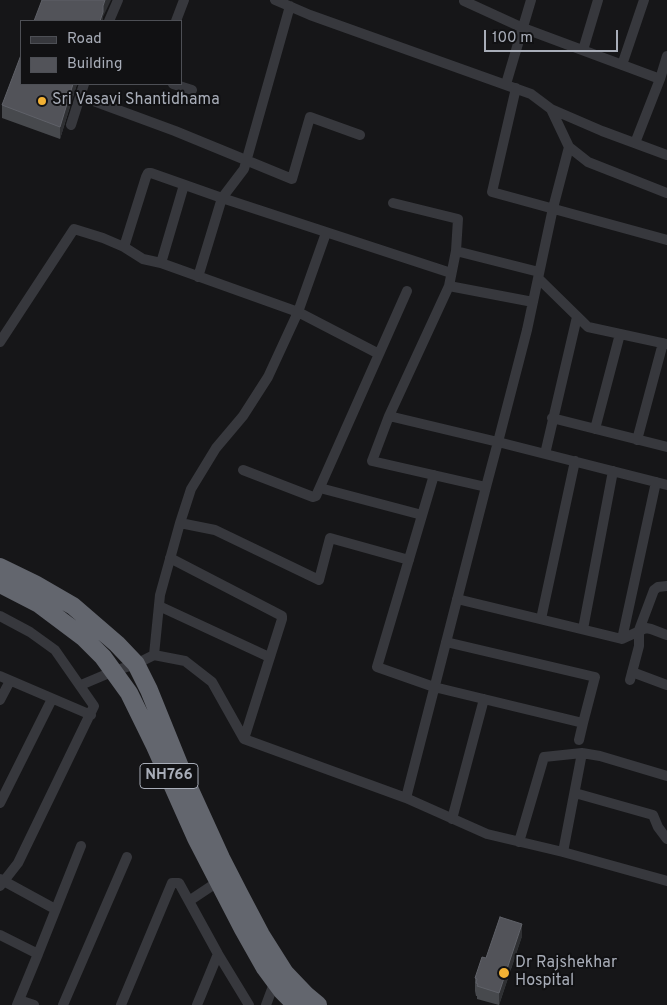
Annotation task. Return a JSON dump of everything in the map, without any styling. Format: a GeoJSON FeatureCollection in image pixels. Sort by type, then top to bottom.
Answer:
{"type":"FeatureCollection","features":[{"type":"Feature","properties":{"kind":"highway"},"geometry":{"type":"LineString","coordinates":[[0,567],[73,606],[117,644],[136,664],[149,690],[209,832],[240,896],[261,935],[285,973],[318,1005]]}},
{"type":"Feature","properties":{"kind":"highway","name":"NH766"},"geometry":{"type":"LineString","coordinates":[[0,584],[39,604],[64,622],[83,637],[114,671],[129,693],[156,746],[196,838],[265,968],[296,1005]]}},
{"type":"Feature","properties":{"kind":"street"},"geometry":{"type":"LineString","coordinates":[[109,20],[118,0]]}},
{"type":"Feature","properties":{"kind":"street"},"geometry":{"type":"LineString","coordinates":[[176,20],[184,0]]}},
{"type":"Feature","properties":{"kind":"street"},"geometry":{"type":"LineString","coordinates":[[275,0],[511,86],[531,94],[551,110],[667,155]]}},
{"type":"Feature","properties":{"kind":"street"},"geometry":{"type":"LineString","coordinates":[[532,0],[523,28],[492,192],[667,240]]}},
{"type":"Feature","properties":{"kind":"street"},"geometry":{"type":"LineString","coordinates":[[583,50],[598,0]]}},
{"type":"Feature","properties":{"kind":"street"},"geometry":{"type":"LineString","coordinates":[[622,65],[644,0]]}},
{"type":"Feature","properties":{"kind":"street"},"geometry":{"type":"LineString","coordinates":[[464,1],[523,28],[660,79]]}},
{"type":"Feature","properties":{"kind":"street"},"geometry":{"type":"LineString","coordinates":[[198,277],[222,198],[244,169],[290,6]]}},
{"type":"Feature","properties":{"kind":"street"},"geometry":{"type":"LineString","coordinates":[[635,144],[667,56]]}},
{"type":"Feature","properties":{"kind":"street"},"geometry":{"type":"LineString","coordinates":[[71,125],[84,85]]}},
{"type":"Feature","properties":{"kind":"street"},"geometry":{"type":"LineString","coordinates":[[176,85],[192,90]]}},
{"type":"Feature","properties":{"kind":"street"},"geometry":{"type":"LineString","coordinates":[[80,96],[174,131],[292,180],[310,118],[360,135]]}},
{"type":"Feature","properties":{"kind":"street"},"geometry":{"type":"LineString","coordinates":[[551,110],[569,147],[588,162],[667,193]]}},
{"type":"Feature","properties":{"kind":"street"},"geometry":{"type":"LineString","coordinates":[[406,798],[498,442],[569,147]]}},
{"type":"Feature","properties":{"kind":"street"},"geometry":{"type":"LineString","coordinates":[[124,247],[148,173],[151,173],[451,273]]}},
{"type":"Feature","properties":{"kind":"street"},"geometry":{"type":"LineString","coordinates":[[161,264],[184,185]]}},
{"type":"Feature","properties":{"kind":"street"},"geometry":{"type":"LineString","coordinates":[[394,203],[458,219],[456,251],[449,286],[389,416],[372,461],[486,487]]}},
{"type":"Feature","properties":{"kind":"street"},"geometry":{"type":"LineString","coordinates":[[0,342],[74,229],[124,247],[143,259],[298,312],[378,354]]}},
{"type":"Feature","properties":{"kind":"street"},"geometry":{"type":"LineString","coordinates":[[154,655],[160,595],[191,490],[216,448],[244,416],[268,377],[298,312],[326,232]]}},
{"type":"Feature","properties":{"kind":"street"},"geometry":{"type":"LineString","coordinates":[[456,251],[539,275],[577,317],[588,326],[665,344],[637,440]]}},
{"type":"Feature","properties":{"kind":"street"},"geometry":{"type":"LineString","coordinates":[[449,286],[533,302]]}},
{"type":"Feature","properties":{"kind":"street"},"geometry":{"type":"LineString","coordinates":[[243,470],[313,497],[316,496],[407,291]]}},
{"type":"Feature","properties":{"kind":"street"},"geometry":{"type":"LineString","coordinates":[[545,454],[577,317]]}},
{"type":"Feature","properties":{"kind":"street"},"geometry":{"type":"LineString","coordinates":[[595,429],[620,334]]}},
{"type":"Feature","properties":{"kind":"street"},"geometry":{"type":"LineString","coordinates":[[389,416],[667,485]]}},
{"type":"Feature","properties":{"kind":"street"},"geometry":{"type":"LineString","coordinates":[[552,418],[667,447]]}},
{"type":"Feature","properties":{"kind":"street"},"geometry":{"type":"LineString","coordinates":[[541,619],[575,462]]}},
{"type":"Feature","properties":{"kind":"street"},"geometry":{"type":"LineString","coordinates":[[583,629],[614,471]]}},
{"type":"Feature","properties":{"kind":"street"},"geometry":{"type":"LineString","coordinates":[[434,475],[377,667],[434,687],[583,723]]}},
{"type":"Feature","properties":{"kind":"street"},"geometry":{"type":"LineString","coordinates":[[622,639],[656,482]]}},
{"type":"Feature","properties":{"kind":"street"},"geometry":{"type":"LineString","coordinates":[[320,488],[422,515]]}},
{"type":"Feature","properties":{"kind":"street"},"geometry":{"type":"LineString","coordinates":[[180,523],[215,530],[319,580],[330,538],[409,560]]}},
{"type":"Feature","properties":{"kind":"street"},"geometry":{"type":"LineString","coordinates":[[170,558],[280,614],[282,619],[244,739]]}},
{"type":"Feature","properties":{"kind":"street"},"geometry":{"type":"LineString","coordinates":[[667,586],[658,587],[654,590],[639,630],[639,646],[631,676],[667,685]]}},
{"type":"Feature","properties":{"kind":"street"},"geometry":{"type":"LineString","coordinates":[[457,598],[622,639],[633,635],[639,630],[651,629],[667,635]]}},
{"type":"Feature","properties":{"kind":"street"},"geometry":{"type":"LineString","coordinates":[[159,606],[270,657]]}},
{"type":"Feature","properties":{"kind":"street"},"geometry":{"type":"LineString","coordinates":[[0,616],[30,632],[55,650],[94,706],[18,863],[1,882],[55,909]]}},
{"type":"Feature","properties":{"kind":"street"},"geometry":{"type":"LineString","coordinates":[[446,642],[595,677],[579,740]]}},
{"type":"Feature","properties":{"kind":"street"},"geometry":{"type":"LineString","coordinates":[[81,685],[154,655],[185,660],[212,682],[244,739],[406,798],[487,834],[563,852],[667,881]]}},
{"type":"Feature","properties":{"kind":"street"},"geometry":{"type":"LineString","coordinates":[[0,676],[91,715]]}},
{"type":"Feature","properties":{"kind":"street"},"geometry":{"type":"LineString","coordinates":[[0,700],[10,681]]}},
{"type":"Feature","properties":{"kind":"street"},"geometry":{"type":"LineString","coordinates":[[0,803],[52,698]]}},
{"type":"Feature","properties":{"kind":"street"},"geometry":{"type":"LineString","coordinates":[[452,818],[484,699]]}},
{"type":"Feature","properties":{"kind":"street"},"geometry":{"type":"LineString","coordinates":[[518,842],[544,757],[582,754],[600,756],[667,776]]}},
{"type":"Feature","properties":{"kind":"street"},"geometry":{"type":"LineString","coordinates":[[563,852],[582,754]]}},
{"type":"Feature","properties":{"kind":"street"},"geometry":{"type":"LineString","coordinates":[[575,793],[653,815],[658,827],[667,839]]}},
{"type":"Feature","properties":{"kind":"street"},"geometry":{"type":"LineString","coordinates":[[34,1005],[18,1002],[81,846]]}},
{"type":"Feature","properties":{"kind":"street"},"geometry":{"type":"LineString","coordinates":[[63,1005],[127,857]]}},
{"type":"Feature","properties":{"kind":"street"},"geometry":{"type":"LineString","coordinates":[[189,901],[218,881]]}},
{"type":"Feature","properties":{"kind":"street"},"geometry":{"type":"LineString","coordinates":[[121,1005],[172,883],[179,883],[248,1005]]}},
{"type":"Feature","properties":{"kind":"street"},"geometry":{"type":"LineString","coordinates":[[0,935],[38,954]]}},
{"type":"Feature","properties":{"kind":"street"},"geometry":{"type":"LineString","coordinates":[[197,1005],[218,954]]}},
{"type":"Feature","properties":{"kind":"street"},"geometry":{"type":"LineString","coordinates":[[266,1005],[275,981]]}},
{"type":"Feature","properties":{"kind":"building"},"geometry":{"type":"Polygon","coordinates":[[[42,0],[105,0],[100,20],[34,20],[42,0]]]}},
{"type":"Feature","properties":{"kind":"building","name":"Sri Vasavi Shantidhama"},"geometry":{"type":"Polygon","coordinates":[[[20,58],[20,85],[73,85],[60,127],[2,105],[20,58]]]}},
{"type":"Feature","properties":{"kind":"building"},"geometry":{"type":"Polygon","coordinates":[[[500,917],[522,924],[499,993],[477,986],[477,979],[475,978],[482,957],[486,958],[500,917]]]}},
{"type":"Feature","properties":{"kind":"place","name":"Sri Vasavi Shantidhama"},"geometry":{"type":"Point","coordinates":[42,101]}},
{"type":"Feature","properties":{"kind":"place","name":"Dr Rajshekhar Hospital"},"geometry":{"type":"Point","coordinates":[504,973]}}]}
